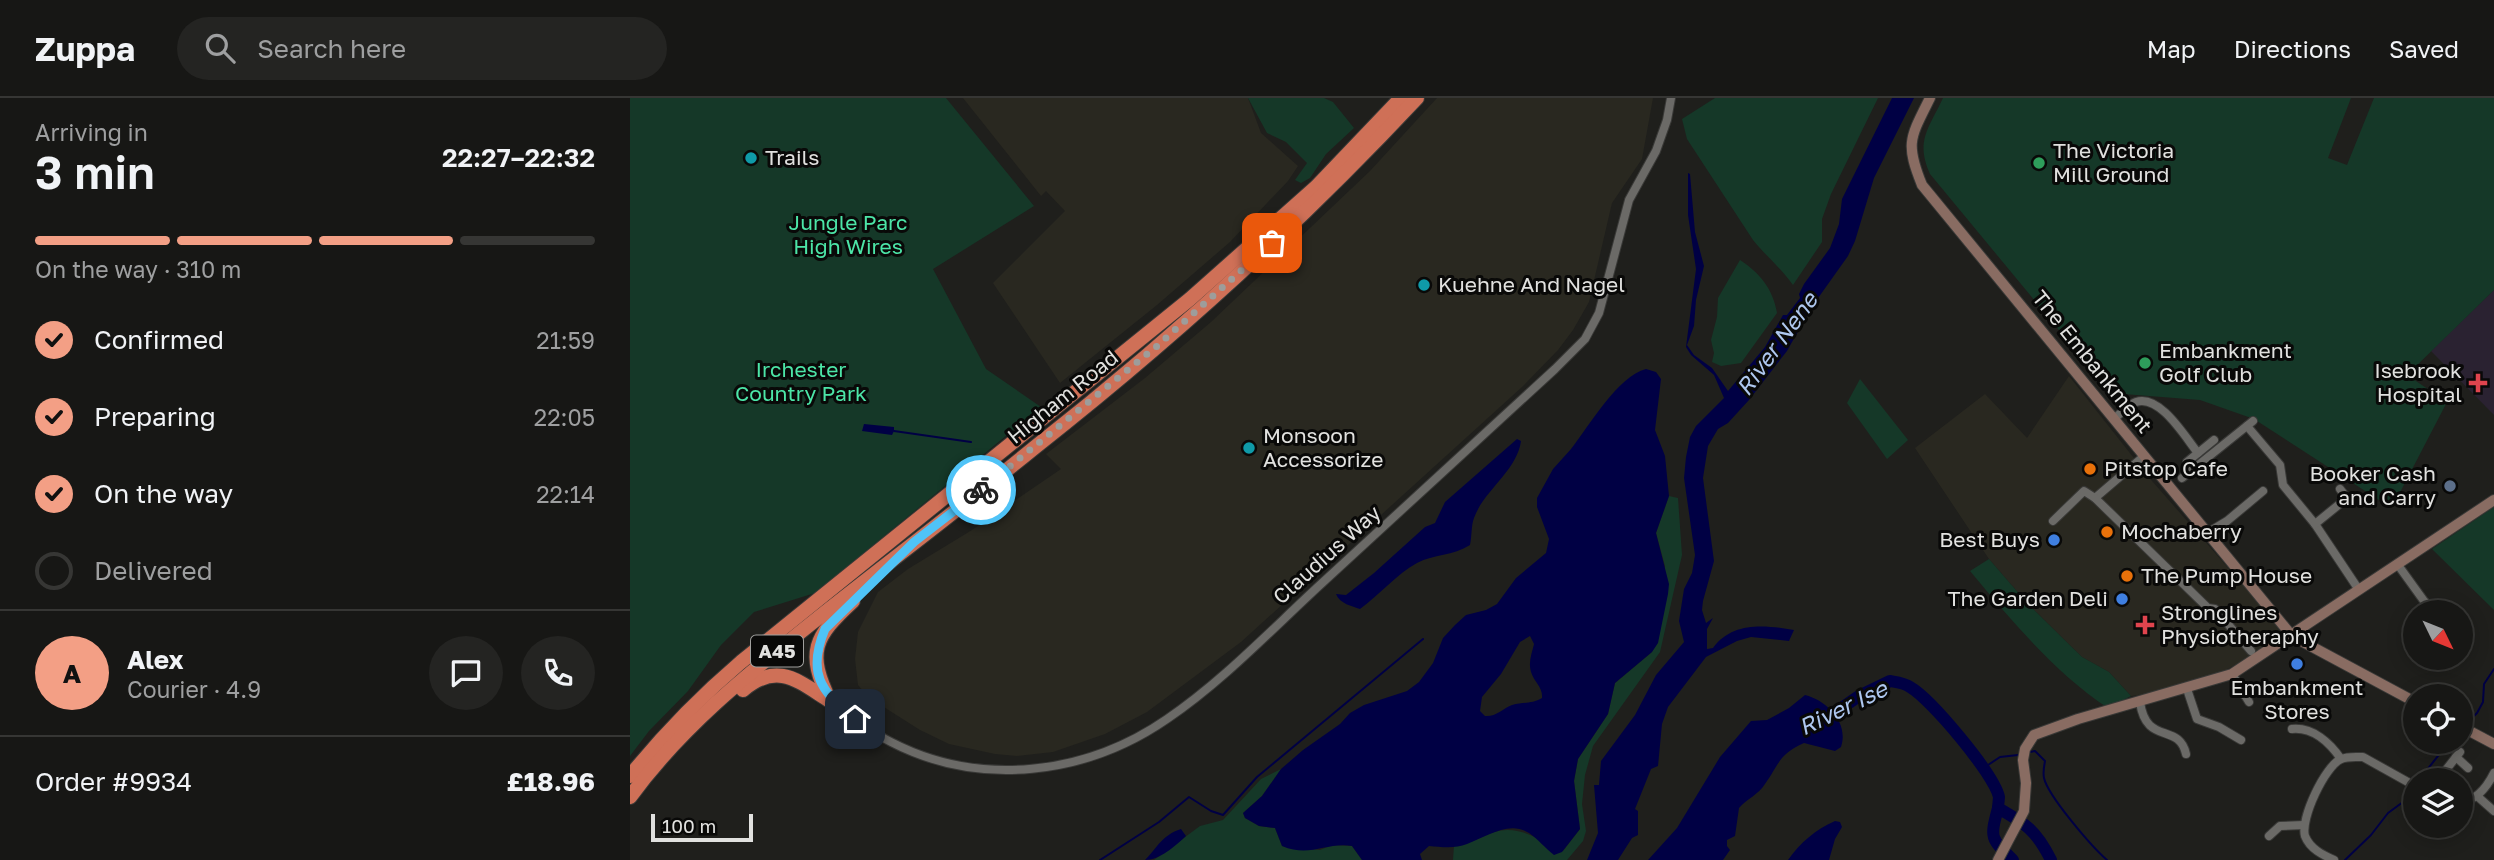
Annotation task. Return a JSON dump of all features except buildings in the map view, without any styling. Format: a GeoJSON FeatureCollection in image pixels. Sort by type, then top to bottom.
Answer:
{"type":"FeatureCollection","features":[{"type":"Feature","properties":{"kind":"highway","name":"Higham Road"},"geometry":{"type":"LineString","coordinates":[[630,776],[656,743],[699,698],[1190,299],[1315,187],[1401,98]]}},
{"type":"Feature","properties":{"kind":"highway","name":"Higham Road"},"geometry":{"type":"LineString","coordinates":[[630,797],[649,771],[699,717],[751,672],[1036,448],[1157,346],[1283,233],[1359,160],[1417,98]]}},
{"type":"Feature","properties":{"kind":"highway"},"geometry":{"type":"LineString","coordinates":[[830,701],[819,678],[816,663],[817,647],[825,629],[914,542]]}},
{"type":"Feature","properties":{"kind":"highway"},"geometry":{"type":"LineString","coordinates":[[649,771],[757,679],[785,675],[830,701]]}},
{"type":"Feature","properties":{"kind":"main road","name":"The Embankment"},"geometry":{"type":"LineString","coordinates":[[1930,98],[1913,130],[1911,152],[1922,185],[2292,635]]}},
{"type":"Feature","properties":{"kind":"main road"},"geometry":{"type":"LineString","coordinates":[[1998,860],[2024,811],[2026,783],[2023,760],[2025,749],[2035,735],[2078,719],[2232,674],[2494,500]]}},
{"type":"Feature","properties":{"kind":"main road"},"geometry":{"type":"LineString","coordinates":[[2314,647],[2311,632],[2317,616]]}},
{"type":"Feature","properties":{"kind":"main road"},"geometry":{"type":"LineString","coordinates":[[2292,635],[2403,695]]}},
{"type":"Feature","properties":{"kind":"main road"},"geometry":{"type":"LineString","coordinates":[[2473,733],[2494,744]]}},
{"type":"Feature","properties":{"kind":"street","name":"Claudius Way"},"geometry":{"type":"LineString","coordinates":[[830,701],[891,743],[934,759],[979,769],[1013,771],[1053,767],[1095,757],[1130,741],[1182,709],[1411,502],[1585,338],[1599,313],[1629,200],[1656,151],[1667,120],[1671,98]]}},
{"type":"Feature","properties":{"kind":"street"},"geometry":{"type":"LineString","coordinates":[[2114,419],[2134,403],[2146,400],[2157,404],[2198,453]]}},
{"type":"Feature","properties":{"kind":"street"},"geometry":{"type":"LineString","coordinates":[[2182,478],[2250,424],[2280,465],[2283,485],[2315,524],[2359,590]]}},
{"type":"Feature","properties":{"kind":"street"},"geometry":{"type":"LineString","coordinates":[[2187,462],[2214,440]]}},
{"type":"Feature","properties":{"kind":"street"},"geometry":{"type":"LineString","coordinates":[[2095,498],[2143,457]]}},
{"type":"Feature","properties":{"kind":"street"},"geometry":{"type":"LineString","coordinates":[[2315,524],[2347,498],[2340,489]]}},
{"type":"Feature","properties":{"kind":"street"},"geometry":{"type":"LineString","coordinates":[[2053,521],[2084,491],[2095,498],[2208,608],[2215,608],[2250,651]]}},
{"type":"Feature","properties":{"kind":"street"},"geometry":{"type":"LineString","coordinates":[[2207,533],[2227,521],[2263,491]]}},
{"type":"Feature","properties":{"kind":"street"},"geometry":{"type":"LineString","coordinates":[[2398,565],[2423,600]]}},
{"type":"Feature","properties":{"kind":"street"},"geometry":{"type":"LineString","coordinates":[[2232,674],[2246,698],[2254,688]]}},
{"type":"Feature","properties":{"kind":"street"},"geometry":{"type":"LineString","coordinates":[[2187,689],[2197,719],[2219,727],[2241,740]]}},
{"type":"Feature","properties":{"kind":"street"},"geometry":{"type":"LineString","coordinates":[[2140,702],[2146,723],[2154,730],[2174,737],[2184,746],[2186,754]]}},
{"type":"Feature","properties":{"kind":"street"},"geometry":{"type":"LineString","coordinates":[[2299,726],[2327,741],[2341,759]]}},
{"type":"Feature","properties":{"kind":"street"},"geometry":{"type":"LineString","coordinates":[[2448,768],[2458,755],[2468,768]]}},
{"type":"Feature","properties":{"kind":"street"},"geometry":{"type":"LineString","coordinates":[[2334,860],[2310,845],[2305,836],[2304,825],[2308,810],[2332,766],[2341,759],[2363,757],[2403,779]]}},
{"type":"Feature","properties":{"kind":"street"},"geometry":{"type":"LineString","coordinates":[[2473,798],[2487,785],[2494,773]]}},
{"type":"Feature","properties":{"kind":"street"},"geometry":{"type":"LineString","coordinates":[[2477,796],[2494,811]]}},
{"type":"Feature","properties":{"kind":"street"},"geometry":{"type":"LineString","coordinates":[[2269,836],[2280,826],[2304,825]]}},
{"type":"Feature","properties":{"kind":"shaded area"},"geometry":{"type":"Polygon","coordinates":[[[963,98],[1248,98],[1261,133],[1298,166],[1288,181],[1230,242],[1060,383],[993,283],[1065,211],[1046,191],[1041,196],[963,98]]]}},
{"type":"Feature","properties":{"kind":"shaded area"},"geometry":{"type":"Polygon","coordinates":[[[1437,98],[1653,98],[1642,159],[1612,203],[1589,302],[1558,350],[1522,387],[1241,642],[1147,712],[1105,734],[1053,752],[1017,756],[995,754],[949,744],[920,730],[868,697],[858,685],[855,659],[858,632],[878,592],[908,569],[972,530],[1061,469],[1046,454],[1145,378],[1211,322],[1370,171],[1437,98]]]}},
{"type":"Feature","properties":{"kind":"shaded area","name":"Isebrook Hospital"},"geometry":{"type":"Polygon","coordinates":[[[2494,290],[2494,415],[2431,351],[2494,290]]]}},
{"type":"Feature","properties":{"kind":"shaded area"},"geometry":{"type":"Polygon","coordinates":[[[2069,376],[2152,481],[2280,627],[2281,634],[2247,659],[2218,674],[2169,691],[2131,696],[2109,672],[2082,657],[2028,604],[1989,559],[1915,448],[1985,394],[2027,438],[2069,376]]]}},
{"type":"Feature","properties":{"kind":"green space","name":"Irchester Country Park"},"geometry":{"type":"Polygon","coordinates":[[[630,98],[946,98],[1034,206],[933,269],[986,369],[1041,407],[815,593],[754,612],[721,645],[688,691],[649,731],[630,756],[630,98]]]}},
{"type":"Feature","properties":{"kind":"green space"},"geometry":{"type":"Polygon","coordinates":[[[1248,98],[1324,98],[1333,102],[1354,128],[1326,154],[1310,178],[1301,183],[1295,180],[1307,163],[1286,142],[1267,133],[1248,98]]]}},
{"type":"Feature","properties":{"kind":"green space"},"geometry":{"type":"Polygon","coordinates":[[[1715,98],[1878,98],[1831,194],[1822,219],[1822,242],[1793,285],[1753,240],[1687,139],[1682,119],[1715,98]]]}},
{"type":"Feature","properties":{"kind":"green space"},"geometry":{"type":"Polygon","coordinates":[[[1943,98],[2351,98],[2328,158],[2347,165],[2374,98],[2494,98],[2494,290],[2407,375],[2447,402],[2394,504],[2379,500],[2254,419],[2200,400],[2111,393],[1930,174],[1924,143],[1943,98]]]}},
{"type":"Feature","properties":{"kind":"green space"},"geometry":{"type":"Polygon","coordinates":[[[1740,260],[1764,282],[1777,313],[1741,363],[1721,366],[1712,362],[1714,353],[1711,340],[1717,317],[1718,298],[1740,260]]]}},
{"type":"Feature","properties":{"kind":"green space"},"geometry":{"type":"Polygon","coordinates":[[[1860,379],[1908,440],[1887,459],[1847,403],[1860,379]]]}},
{"type":"Feature","properties":{"kind":"green space"},"geometry":{"type":"Polygon","coordinates":[[[1669,496],[1678,498],[1682,555],[1660,652],[1593,746],[1585,775],[1582,804],[1586,831],[1583,841],[1567,860],[1453,860],[1454,846],[1501,830],[1528,834],[1563,851],[1580,829],[1574,781],[1578,759],[1608,714],[1615,683],[1652,652],[1665,566],[1656,533],[1669,496]]]}},
{"type":"Feature","properties":{"kind":"green space"},"geometry":{"type":"Polygon","coordinates":[[[2494,507],[2494,610],[2432,549],[2494,507]]]}},
{"type":"Feature","properties":{"kind":"green space"},"geometry":{"type":"Polygon","coordinates":[[[1989,559],[2028,604],[2082,657],[2109,672],[2131,696],[2108,708],[2051,662],[1970,571],[1989,559]]]}},
{"type":"Feature","properties":{"kind":"green space"},"geometry":{"type":"Polygon","coordinates":[[[1281,769],[1262,796],[1243,813],[1245,818],[1259,826],[1275,828],[1282,846],[1320,850],[1332,845],[1352,846],[1362,860],[1154,860],[1200,826],[1223,820],[1261,779],[1281,769]]]}},
{"type":"Feature","properties":{"kind":"water","name":"River Nene"},"geometry":{"type":"Polygon","coordinates":[[[1892,98],[1914,98],[1874,178],[1848,256],[1811,308],[1787,351],[1749,400],[1728,423],[1718,429],[1708,446],[1703,478],[1714,561],[1702,610],[1706,623],[1713,618],[1707,629],[1707,649],[1713,648],[1721,639],[1740,629],[1761,626],[1794,630],[1789,641],[1751,637],[1706,657],[1668,707],[1662,724],[1658,766],[1651,769],[1635,809],[1638,811],[1638,835],[1632,838],[1618,860],[1587,860],[1598,833],[1594,785],[1599,785],[1601,761],[1635,715],[1656,675],[1684,642],[1679,621],[1684,589],[1692,573],[1695,555],[1684,478],[1686,457],[1690,437],[1696,426],[1724,398],[1714,375],[1691,355],[1686,347],[1696,269],[1688,215],[1688,173],[1695,232],[1704,266],[1696,300],[1694,326],[1687,345],[1694,355],[1712,368],[1728,391],[1765,347],[1783,315],[1787,315],[1800,298],[1804,284],[1830,248],[1839,224],[1842,199],[1892,98]]]}},
{"type":"Feature","properties":{"kind":"water"},"geometry":{"type":"Polygon","coordinates":[[[1646,369],[1656,372],[1661,379],[1655,430],[1665,456],[1669,496],[1656,533],[1669,584],[1668,594],[1658,643],[1652,652],[1615,683],[1608,714],[1578,759],[1574,781],[1580,829],[1562,852],[1554,855],[1529,833],[1514,828],[1498,831],[1458,847],[1429,846],[1420,854],[1422,860],[1362,860],[1352,846],[1301,850],[1282,846],[1275,828],[1259,826],[1245,818],[1243,813],[1262,796],[1281,769],[1340,724],[1350,713],[1364,705],[1407,691],[1419,682],[1433,663],[1443,638],[1455,625],[1466,615],[1497,604],[1516,578],[1546,553],[1549,539],[1537,507],[1537,498],[1553,469],[1605,403],[1635,374],[1646,369]],[[1530,636],[1520,642],[1501,674],[1482,697],[1480,711],[1485,716],[1496,714],[1512,705],[1542,698],[1530,668],[1534,644],[1530,636]]]}},
{"type":"Feature","properties":{"kind":"water"},"geometry":{"type":"Polygon","coordinates":[[[864,424],[894,427],[894,431],[892,435],[862,431],[864,424]]]}},
{"type":"Feature","properties":{"kind":"water"},"geometry":{"type":"Polygon","coordinates":[[[1517,439],[1521,441],[1513,462],[1485,498],[1474,518],[1470,545],[1417,563],[1360,609],[1340,600],[1336,594],[1346,595],[1425,527],[1435,523],[1445,502],[1517,439]]]}},
{"type":"Feature","properties":{"kind":"water"},"geometry":{"type":"Polygon","coordinates":[[[1805,695],[1821,702],[1835,714],[1842,730],[1841,747],[1835,751],[1804,743],[1784,756],[1762,788],[1739,808],[1735,836],[1727,840],[1730,850],[1723,860],[1648,860],[1677,828],[1720,757],[1751,721],[1767,720],[1805,695]]]}},
{"type":"Feature","properties":{"kind":"water"},"geometry":{"type":"Polygon","coordinates":[[[1835,821],[1840,822],[1842,827],[1835,839],[1829,860],[1788,860],[1809,837],[1835,821]]]}},
{"type":"Feature","properties":{"kind":"water"},"geometry":{"type":"Polygon","coordinates":[[[1181,829],[1186,836],[1177,844],[1162,855],[1145,860],[1164,838],[1181,829]]]}},
{"type":"Feature","properties":{"kind":"waterway"},"geometry":{"type":"LineString","coordinates":[[894,431],[971,442]]}},
{"type":"Feature","properties":{"kind":"waterway"},"geometry":{"type":"LineString","coordinates":[[1100,860],[1159,822],[1189,797],[1223,815],[1257,777],[1423,639]]}},
{"type":"Feature","properties":{"kind":"waterway"},"geometry":{"type":"LineString","coordinates":[[2473,717],[2483,702],[2484,684],[2494,669]]}},
{"type":"Feature","properties":{"kind":"waterway","name":"River Ise"},"geometry":{"type":"LineString","coordinates":[[1819,717],[1833,714],[1859,696],[1890,681],[1908,686],[1932,706],[1974,755],[1995,786],[1999,797],[1998,808],[2029,829],[2051,860]]}},
{"type":"Feature","properties":{"kind":"waterway"},"geometry":{"type":"LineString","coordinates":[[2030,752],[2035,751],[2045,761],[2044,778],[2053,797],[2107,860]]}},
{"type":"Feature","properties":{"kind":"waterway"},"geometry":{"type":"LineString","coordinates":[[2428,768],[2440,754]]}},
{"type":"Feature","properties":{"kind":"waterway"},"geometry":{"type":"LineString","coordinates":[[1982,769],[2000,757],[2018,755]]}},
{"type":"Feature","properties":{"kind":"waterway"},"geometry":{"type":"LineString","coordinates":[[2345,860],[2371,835],[2388,813],[2403,802]]}},
{"type":"Feature","properties":{"kind":"waterway","name":"River Ise"},"geometry":{"type":"LineString","coordinates":[[1998,808],[1994,837],[2013,860]]}},
{"type":"Feature","properties":{"kind":"way so far"},"geometry":{"type":"LineString","coordinates":[[981,490],[1036,448],[1157,346],[1272,243]]}},
{"type":"Feature","properties":{"kind":"place","name":"Trails"},"geometry":{"type":"Point","coordinates":[751,158]}},
{"type":"Feature","properties":{"kind":"place","name":"The Victoria Mill Ground"},"geometry":{"type":"Point","coordinates":[2039,163]}},
{"type":"Feature","properties":{"kind":"place","name":"Kuehne And Nagel"},"geometry":{"type":"Point","coordinates":[1424,285]}},
{"type":"Feature","properties":{"kind":"place","name":"Embankment Golf Club"},"geometry":{"type":"Point","coordinates":[2145,363]}},
{"type":"Feature","properties":{"kind":"place","name":"Isebrook Hospital"},"geometry":{"type":"Point","coordinates":[2478,383]}},
{"type":"Feature","properties":{"kind":"place","name":"Monsoon Accessorize"},"geometry":{"type":"Point","coordinates":[1249,448]}},
{"type":"Feature","properties":{"kind":"place","name":"Pitstop Cafe"},"geometry":{"type":"Point","coordinates":[2090,469]}},
{"type":"Feature","properties":{"kind":"place","name":"Booker Cash and Carry"},"geometry":{"type":"Point","coordinates":[2450,486]}},
{"type":"Feature","properties":{"kind":"place","name":"Mochaberry"},"geometry":{"type":"Point","coordinates":[2107,532]}},
{"type":"Feature","properties":{"kind":"place","name":"Best Buys"},"geometry":{"type":"Point","coordinates":[2054,540]}},
{"type":"Feature","properties":{"kind":"place","name":"The Pump House"},"geometry":{"type":"Point","coordinates":[2127,576]}},
{"type":"Feature","properties":{"kind":"place","name":"The Garden Deli"},"geometry":{"type":"Point","coordinates":[2122,599]}},
{"type":"Feature","properties":{"kind":"place","name":"Stronglines Physiotheraphy"},"geometry":{"type":"Point","coordinates":[2145,625]}},
{"type":"Feature","properties":{"kind":"place","name":"Embankment Stores"},"geometry":{"type":"Point","coordinates":[2297,664]}},
{"type":"Feature","properties":{"kind":"route"},"geometry":{"type":"LineString","coordinates":[[855,719],[830,701],[819,678],[817,647],[825,629],[914,542],[981,490]]}},
{"type":"Feature","properties":{"kind":"park label","name":"Jungle Parc High Wires"},"geometry":{"type":"Point","coordinates":[848,235]}}]}
